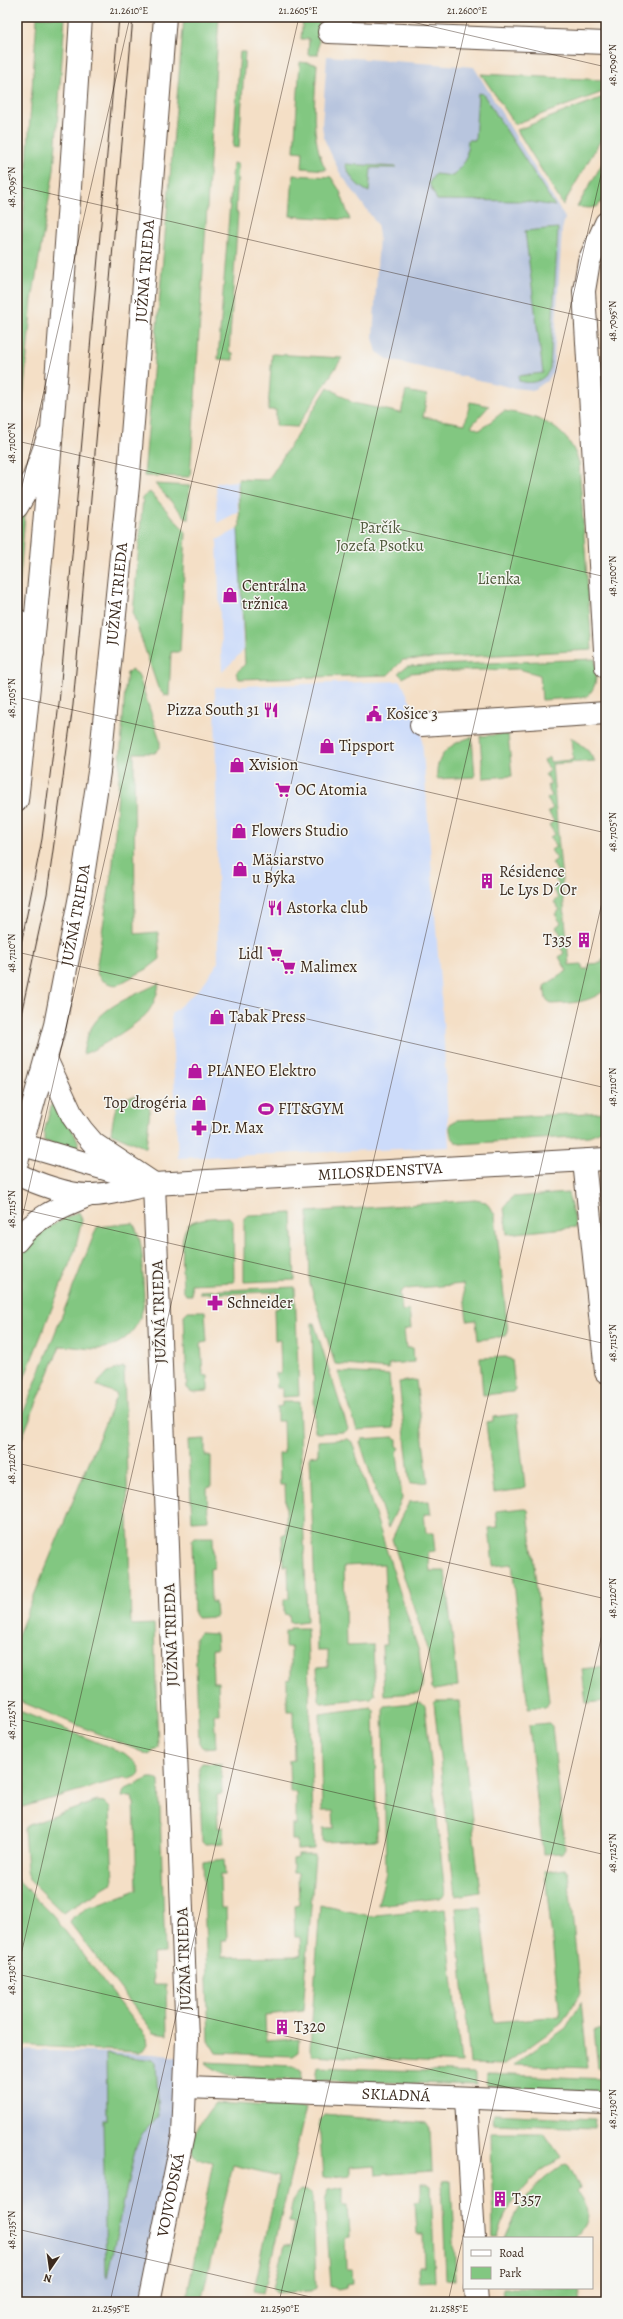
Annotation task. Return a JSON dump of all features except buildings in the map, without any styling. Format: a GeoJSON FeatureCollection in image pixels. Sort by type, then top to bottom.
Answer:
{"type":"FeatureCollection","features":[{"type":"Feature","properties":{"kind":"street"},"geometry":{"type":"LineString","coordinates":[[17,800],[33,653],[52,428],[81,17]]}},
{"type":"Feature","properties":{"kind":"street","name":"JUŽNÁ TRIEDA"},"geometry":{"type":"LineString","coordinates":[[19,1152],[46,1059],[80,896],[99,772],[128,486],[165,17]]}},
{"type":"Feature","properties":{"kind":"street"},"geometry":{"type":"LineString","coordinates":[[329,32],[606,43]]}},
{"type":"Feature","properties":{"kind":"street"},"geometry":{"type":"LineString","coordinates":[[606,223],[598,262],[584,291],[606,667]]}},
{"type":"Feature","properties":{"kind":"street"},"geometry":{"type":"LineString","coordinates":[[17,507],[32,480],[52,428]]}},
{"type":"Feature","properties":{"kind":"street"},"geometry":{"type":"LineString","coordinates":[[17,620],[33,653]]}},
{"type":"Feature","properties":{"kind":"street"},"geometry":{"type":"LineString","coordinates":[[420,725],[606,713]]}},
{"type":"Feature","properties":{"kind":"street"},"geometry":{"type":"LineString","coordinates":[[46,1059],[73,1117],[94,1144],[154,1184]]}},
{"type":"Feature","properties":{"kind":"street"},"geometry":{"type":"LineString","coordinates":[[19,1152],[154,1184]]}},
{"type":"Feature","properties":{"kind":"street","name":"MILOSRDENSTVA"},"geometry":{"type":"LineString","coordinates":[[17,1241],[25,1230],[48,1213],[90,1196],[154,1184],[606,1159]]}},
{"type":"Feature","properties":{"kind":"street"},"geometry":{"type":"LineString","coordinates":[[584,1161],[606,1372]]}},
{"type":"Feature","properties":{"kind":"street","name":"MILOSRDENSTVA"},"geometry":{"type":"LineString","coordinates":[[17,1174],[52,1187],[90,1196]]}},
{"type":"Feature","properties":{"kind":"street","name":"JUŽNÁ TRIEDA"},"geometry":{"type":"LineString","coordinates":[[154,1184],[188,2039],[186,2087]]}},
{"type":"Feature","properties":{"kind":"street","name":"SKLADNÁ"},"geometry":{"type":"LineString","coordinates":[[186,2087],[466,2099],[606,2103]]}},
{"type":"Feature","properties":{"kind":"street","name":"VOJVODSKÁ"},"geometry":{"type":"LineString","coordinates":[[149,2302],[183,2135],[186,2087]]}},
{"type":"Feature","properties":{"kind":"street"},"geometry":{"type":"LineString","coordinates":[[466,2099],[474,2237]]}},
{"type":"Feature","properties":{"kind":"street"},"geometry":{"type":"LineString","coordinates":[[476,2289],[477,2302]]}},
{"type":"Feature","properties":{"kind":"shaded area"},"geometry":{"type":"Polygon","coordinates":[[[327,56],[474,67],[565,218],[562,230],[553,372],[547,381],[533,390],[514,388],[389,360],[377,352],[373,338],[379,235],[377,224],[340,173],[324,139],[322,125],[327,56]]]}},
{"type":"Feature","properties":{"kind":"shaded area"},"geometry":{"type":"Polygon","coordinates":[[[237,481],[238,512],[217,523],[216,483],[237,481]]]}},
{"type":"Feature","properties":{"kind":"shaded area","name":"Centrálna tržnica"},"geometry":{"type":"Polygon","coordinates":[[[238,529],[243,651],[222,672],[217,540],[238,529]]]}},
{"type":"Feature","properties":{"kind":"shaded area"},"geometry":{"type":"Polygon","coordinates":[[[401,681],[421,725],[443,1022],[449,1147],[178,1158],[171,1014],[201,987],[218,963],[215,687],[401,681]]]}},
{"type":"Feature","properties":{"kind":"shaded area"},"geometry":{"type":"Polygon","coordinates":[[[17,2050],[154,2054],[187,2058],[149,2302],[17,2302],[17,2050]]]}},
{"type":"Feature","properties":{"kind":"green space"},"geometry":{"type":"Polygon","coordinates":[[[37,17],[65,17],[54,170],[32,300],[17,466],[17,307],[37,17]]]}},
{"type":"Feature","properties":{"kind":"green space"},"geometry":{"type":"Polygon","coordinates":[[[184,17],[219,17],[190,477],[144,476],[184,17]]]}},
{"type":"Feature","properties":{"kind":"green space"},"geometry":{"type":"Polygon","coordinates":[[[303,17],[320,17],[318,55],[308,55],[309,39],[301,39],[303,17]]]}},
{"type":"Feature","properties":{"kind":"green space"},"geometry":{"type":"Polygon","coordinates":[[[240,52],[245,52],[239,148],[233,147],[240,52]]]}},
{"type":"Feature","properties":{"kind":"green space"},"geometry":{"type":"Polygon","coordinates":[[[300,62],[317,64],[314,104],[315,131],[317,144],[326,170],[302,168],[303,152],[294,151],[300,62]]]}},
{"type":"Feature","properties":{"kind":"green space"},"geometry":{"type":"Polygon","coordinates":[[[481,74],[606,80],[606,91],[515,124],[481,74]]]}},
{"type":"Feature","properties":{"kind":"green space"},"geometry":{"type":"Polygon","coordinates":[[[478,93],[483,94],[555,206],[524,201],[437,200],[429,183],[435,174],[453,176],[466,160],[468,140],[475,140],[478,93]]]}},
{"type":"Feature","properties":{"kind":"green space"},"geometry":{"type":"Polygon","coordinates":[[[606,96],[606,131],[563,205],[517,130],[606,96]]]}},
{"type":"Feature","properties":{"kind":"green space"},"geometry":{"type":"Polygon","coordinates":[[[606,157],[606,185],[603,199],[600,204],[593,208],[577,207],[606,157]]]}},
{"type":"Feature","properties":{"kind":"green space"},"geometry":{"type":"Polygon","coordinates":[[[233,163],[238,164],[236,212],[238,213],[229,352],[233,353],[233,360],[218,359],[233,163]]]}},
{"type":"Feature","properties":{"kind":"green space"},"geometry":{"type":"Polygon","coordinates":[[[345,164],[397,167],[371,168],[369,192],[360,187],[354,181],[345,164]]]}},
{"type":"Feature","properties":{"kind":"green space"},"geometry":{"type":"Polygon","coordinates":[[[293,175],[331,177],[340,191],[350,220],[290,216],[293,175]]]}},
{"type":"Feature","properties":{"kind":"green space"},"geometry":{"type":"Polygon","coordinates":[[[558,228],[550,368],[545,376],[538,381],[519,381],[518,376],[543,373],[525,231],[558,228]]]}},
{"type":"Feature","properties":{"kind":"green space"},"geometry":{"type":"Polygon","coordinates":[[[272,354],[342,358],[297,427],[276,426],[276,410],[268,410],[272,354]]]}},
{"type":"Feature","properties":{"kind":"green space","name":"Parčík Jozefa Psotku"},"geometry":{"type":"Polygon","coordinates":[[[328,387],[353,403],[401,413],[406,391],[427,395],[423,417],[465,424],[470,402],[489,406],[471,426],[480,430],[504,411],[529,416],[540,420],[560,432],[568,440],[579,463],[592,650],[403,660],[388,675],[239,679],[236,673],[245,664],[238,529],[240,526],[238,479],[268,480],[328,387]]]}},
{"type":"Feature","properties":{"kind":"green space"},"geometry":{"type":"Polygon","coordinates":[[[155,484],[190,486],[188,520],[155,484]]]}},
{"type":"Feature","properties":{"kind":"green space"},"geometry":{"type":"Polygon","coordinates":[[[150,492],[186,532],[180,652],[171,652],[169,696],[164,695],[158,688],[133,614],[143,497],[150,492]]]}},
{"type":"Feature","properties":{"kind":"green space"},"geometry":{"type":"Polygon","coordinates":[[[25,513],[18,604],[17,607],[17,518],[25,513]]]}},
{"type":"Feature","properties":{"kind":"green space"},"geometry":{"type":"Polygon","coordinates":[[[595,659],[596,680],[593,689],[586,697],[542,700],[540,675],[519,669],[410,673],[403,678],[398,673],[407,666],[595,659]]]}},
{"type":"Feature","properties":{"kind":"green space"},"geometry":{"type":"Polygon","coordinates":[[[131,669],[138,674],[160,740],[160,748],[155,753],[134,753],[135,934],[158,932],[160,959],[147,969],[117,985],[110,984],[101,979],[96,970],[113,863],[125,689],[127,673],[131,669]]]}},
{"type":"Feature","properties":{"kind":"green space"},"geometry":{"type":"Polygon","coordinates":[[[508,734],[512,776],[483,778],[480,736],[508,734]]]}},
{"type":"Feature","properties":{"kind":"green space"},"geometry":{"type":"Polygon","coordinates":[[[472,737],[475,777],[437,779],[439,763],[446,751],[451,746],[472,737]]]}},
{"type":"Feature","properties":{"kind":"green space"},"geometry":{"type":"Polygon","coordinates":[[[571,738],[586,748],[595,761],[552,764],[569,965],[582,964],[582,969],[589,969],[589,964],[602,963],[602,959],[606,959],[606,989],[600,994],[587,1000],[574,1003],[552,1004],[546,999],[544,986],[567,971],[559,957],[564,953],[556,940],[562,936],[556,927],[561,923],[555,914],[560,910],[554,902],[559,898],[553,889],[559,885],[553,876],[558,872],[552,863],[557,859],[551,850],[556,847],[550,837],[555,834],[549,825],[554,821],[548,812],[553,808],[547,799],[552,796],[547,786],[551,783],[545,774],[550,770],[544,761],[549,757],[550,762],[573,760],[571,738]]]}},
{"type":"Feature","properties":{"kind":"green space"},"geometry":{"type":"Polygon","coordinates":[[[159,983],[154,1002],[144,1017],[117,1036],[97,1048],[83,1054],[92,1026],[100,1016],[110,1008],[159,983]]]}},
{"type":"Feature","properties":{"kind":"green space"},"geometry":{"type":"Polygon","coordinates":[[[54,1096],[78,1141],[78,1151],[44,1141],[44,1132],[54,1096]]]}},
{"type":"Feature","properties":{"kind":"green space"},"geometry":{"type":"Polygon","coordinates":[[[135,1096],[142,1099],[150,1109],[146,1148],[111,1133],[114,1113],[118,1104],[128,1097],[135,1096]]]}},
{"type":"Feature","properties":{"kind":"green space"},"geometry":{"type":"Polygon","coordinates":[[[606,1112],[606,1125],[599,1132],[589,1136],[460,1144],[453,1139],[450,1130],[450,1124],[457,1120],[606,1112]]]}},
{"type":"Feature","properties":{"kind":"green space"},"geometry":{"type":"Polygon","coordinates":[[[568,1193],[576,1227],[507,1234],[504,1208],[512,1197],[568,1193]]]}},
{"type":"Feature","properties":{"kind":"green space"},"geometry":{"type":"Polygon","coordinates":[[[475,1200],[486,1202],[495,1215],[508,1332],[506,1336],[478,1340],[476,1320],[467,1321],[463,1284],[407,1289],[400,1292],[402,1311],[409,1310],[411,1328],[404,1330],[406,1348],[413,1348],[414,1362],[389,1364],[389,1369],[335,1364],[310,1284],[308,1212],[475,1200]]]}},
{"type":"Feature","properties":{"kind":"green space"},"geometry":{"type":"Polygon","coordinates":[[[79,1212],[82,1220],[75,1250],[17,1396],[17,1264],[29,1246],[43,1232],[69,1216],[79,1212]]]}},
{"type":"Feature","properties":{"kind":"green space"},"geometry":{"type":"Polygon","coordinates":[[[292,1213],[295,1280],[244,1282],[244,1218],[249,1215],[292,1213]]]}},
{"type":"Feature","properties":{"kind":"green space"},"geometry":{"type":"Polygon","coordinates":[[[229,1217],[233,1221],[234,1282],[191,1284],[192,1295],[186,1295],[183,1290],[182,1243],[187,1227],[192,1222],[201,1219],[229,1217]]]}},
{"type":"Feature","properties":{"kind":"green space"},"geometry":{"type":"Polygon","coordinates":[[[133,1223],[139,1236],[144,1292],[143,1307],[138,1323],[128,1336],[106,1348],[92,1349],[60,1346],[17,1450],[17,1429],[97,1227],[133,1223]]]}},
{"type":"Feature","properties":{"kind":"green space"},"geometry":{"type":"Polygon","coordinates":[[[295,1287],[299,1396],[282,1397],[282,1388],[277,1388],[276,1373],[281,1373],[280,1340],[275,1340],[274,1309],[279,1308],[278,1292],[200,1294],[200,1291],[295,1287]]]}},
{"type":"Feature","properties":{"kind":"green space"},"geometry":{"type":"Polygon","coordinates":[[[188,1311],[205,1311],[207,1342],[201,1343],[203,1375],[208,1376],[208,1391],[192,1392],[187,1388],[184,1315],[188,1311]]]}},
{"type":"Feature","properties":{"kind":"green space"},"geometry":{"type":"Polygon","coordinates":[[[312,1323],[314,1323],[348,1429],[345,1432],[318,1433],[315,1431],[312,1323]]]}},
{"type":"Feature","properties":{"kind":"green space"},"geometry":{"type":"Polygon","coordinates":[[[506,1357],[512,1360],[515,1389],[513,1392],[483,1395],[480,1358],[506,1357]]]}},
{"type":"Feature","properties":{"kind":"green space"},"geometry":{"type":"Polygon","coordinates":[[[124,1367],[131,1625],[154,1624],[158,1747],[149,1755],[17,1700],[17,1637],[117,1394],[96,1385],[108,1372],[124,1367]]]}},
{"type":"Feature","properties":{"kind":"green space"},"geometry":{"type":"Polygon","coordinates":[[[338,1372],[389,1375],[394,1428],[357,1430],[338,1372]]]}},
{"type":"Feature","properties":{"kind":"green space"},"geometry":{"type":"Polygon","coordinates":[[[416,1380],[428,1482],[410,1484],[399,1382],[416,1380]]]}},
{"type":"Feature","properties":{"kind":"green space"},"geometry":{"type":"Polygon","coordinates":[[[282,1402],[299,1402],[307,1621],[290,1623],[289,1615],[284,1614],[284,1599],[289,1599],[288,1566],[283,1566],[282,1535],[287,1534],[285,1485],[280,1485],[279,1454],[284,1453],[283,1421],[277,1421],[277,1407],[282,1406],[282,1402]]]}},
{"type":"Feature","properties":{"kind":"green space"},"geometry":{"type":"Polygon","coordinates":[[[517,1414],[525,1486],[523,1489],[494,1493],[486,1422],[493,1421],[493,1417],[517,1414]]]}},
{"type":"Feature","properties":{"kind":"green space"},"geometry":{"type":"Polygon","coordinates":[[[393,1437],[397,1439],[397,1446],[400,1448],[397,1452],[402,1499],[388,1528],[360,1442],[362,1439],[393,1437]]]}},
{"type":"Feature","properties":{"kind":"green space"},"geometry":{"type":"Polygon","coordinates":[[[205,1439],[205,1456],[211,1456],[211,1487],[207,1488],[208,1520],[192,1521],[188,1440],[205,1439]]]}},
{"type":"Feature","properties":{"kind":"green space"},"geometry":{"type":"Polygon","coordinates":[[[348,1439],[352,1442],[419,1652],[423,1687],[419,1693],[384,1695],[382,1645],[387,1645],[384,1564],[344,1566],[346,1646],[373,1645],[375,1694],[371,1698],[321,1703],[319,1699],[317,1668],[328,1667],[328,1651],[317,1651],[310,1456],[318,1455],[318,1441],[348,1439]]]}},
{"type":"Feature","properties":{"kind":"green space"},"geometry":{"type":"Polygon","coordinates":[[[429,1501],[431,1514],[424,1514],[426,1533],[433,1533],[435,1551],[428,1552],[430,1571],[445,1571],[458,1686],[434,1690],[432,1688],[428,1652],[392,1539],[409,1502],[429,1501]]]}},
{"type":"Feature","properties":{"kind":"green space"},"geometry":{"type":"Polygon","coordinates":[[[524,1508],[528,1510],[549,1701],[546,1706],[528,1708],[512,1564],[493,1566],[489,1528],[498,1527],[496,1511],[524,1508]]]}},
{"type":"Feature","properties":{"kind":"green space"},"geometry":{"type":"Polygon","coordinates":[[[195,1537],[213,1537],[214,1568],[210,1569],[211,1602],[215,1602],[216,1617],[197,1618],[194,1614],[192,1540],[195,1537]]]}},
{"type":"Feature","properties":{"kind":"green space"},"geometry":{"type":"Polygon","coordinates":[[[290,1628],[307,1628],[314,1849],[297,1850],[297,1840],[292,1840],[292,1825],[296,1825],[296,1792],[290,1792],[289,1761],[294,1760],[293,1711],[287,1711],[287,1680],[291,1679],[291,1647],[285,1647],[285,1631],[290,1631],[290,1628]]]}},
{"type":"Feature","properties":{"kind":"green space"},"geometry":{"type":"Polygon","coordinates":[[[200,1633],[216,1634],[217,1649],[212,1649],[213,1682],[218,1682],[219,1714],[214,1714],[216,1747],[203,1748],[199,1744],[195,1638],[200,1633]]]}},
{"type":"Feature","properties":{"kind":"green space"},"geometry":{"type":"Polygon","coordinates":[[[605,1666],[606,1701],[586,1703],[582,1669],[605,1666]]]}},
{"type":"Feature","properties":{"kind":"green space"},"geometry":{"type":"Polygon","coordinates":[[[436,1701],[459,1701],[480,1892],[455,1896],[434,1703],[436,1701]]]}},
{"type":"Feature","properties":{"kind":"green space"},"geometry":{"type":"Polygon","coordinates":[[[420,1702],[425,1706],[445,1894],[440,1898],[378,1905],[386,1872],[383,1709],[385,1706],[420,1702]]]}},
{"type":"Feature","properties":{"kind":"green space"},"geometry":{"type":"Polygon","coordinates":[[[371,1707],[374,1710],[377,1840],[323,1842],[323,1828],[334,1828],[333,1811],[322,1811],[320,1714],[371,1707]]]}},
{"type":"Feature","properties":{"kind":"green space"},"geometry":{"type":"Polygon","coordinates":[[[17,1710],[124,1753],[136,1763],[140,1770],[139,1774],[136,1777],[129,1779],[126,1777],[19,1808],[17,1816],[17,1710]]]}},
{"type":"Feature","properties":{"kind":"green space"},"geometry":{"type":"Polygon","coordinates":[[[549,1723],[552,1726],[565,1848],[562,1853],[543,1854],[529,1725],[549,1723]]]}},
{"type":"Feature","properties":{"kind":"green space"},"geometry":{"type":"Polygon","coordinates":[[[202,1763],[221,1764],[222,1794],[217,1795],[218,1828],[223,1827],[224,1843],[205,1844],[202,1841],[199,1767],[202,1763]]]}},
{"type":"Feature","properties":{"kind":"green space"},"geometry":{"type":"Polygon","coordinates":[[[149,1778],[154,1778],[159,1781],[165,1953],[152,1954],[153,1985],[166,1985],[167,2035],[154,2033],[70,1923],[73,1917],[92,1905],[92,1907],[137,1890],[134,1802],[132,1797],[122,1797],[124,1790],[149,1778]]]}},
{"type":"Feature","properties":{"kind":"green space"},"geometry":{"type":"Polygon","coordinates":[[[97,1801],[104,1802],[110,1808],[113,1883],[63,1913],[29,1880],[24,1829],[29,1825],[97,1801]]]}},
{"type":"Feature","properties":{"kind":"green space"},"geometry":{"type":"Polygon","coordinates":[[[298,1855],[315,1855],[303,2011],[265,2015],[266,2041],[299,2039],[298,2052],[292,2056],[216,2053],[209,2041],[203,1862],[224,1859],[225,1875],[220,1875],[221,1908],[226,1908],[227,1940],[222,1940],[222,1957],[295,1956],[301,1954],[300,1937],[295,1937],[294,1906],[299,1905],[298,1873],[293,1873],[293,1859],[298,1858],[298,1855]]]}},
{"type":"Feature","properties":{"kind":"green space"},"geometry":{"type":"Polygon","coordinates":[[[565,1869],[568,1873],[580,1993],[561,2024],[504,2065],[470,2064],[456,1908],[481,1907],[494,2022],[560,2016],[545,1872],[565,1869]]]}},
{"type":"Feature","properties":{"kind":"green space"},"geometry":{"type":"Polygon","coordinates":[[[17,1879],[52,1914],[147,2038],[148,2044],[145,2049],[139,2052],[17,2045],[17,1879]]]}},
{"type":"Feature","properties":{"kind":"green space"},"geometry":{"type":"Polygon","coordinates":[[[320,1905],[375,1917],[376,1915],[445,1908],[461,2063],[312,2055],[310,2049],[320,1905]]]}},
{"type":"Feature","properties":{"kind":"green space"},"geometry":{"type":"Polygon","coordinates":[[[581,2002],[588,2068],[513,2065],[566,2028],[581,2002]]]}},
{"type":"Feature","properties":{"kind":"green space"},"geometry":{"type":"Polygon","coordinates":[[[606,2029],[606,2069],[598,2069],[594,2030],[606,2029]]]}},
{"type":"Feature","properties":{"kind":"green space"},"geometry":{"type":"Polygon","coordinates":[[[106,2054],[153,2060],[156,2063],[159,2116],[142,2134],[136,2146],[107,2277],[103,2120],[107,2119],[106,2054]]]}},
{"type":"Feature","properties":{"kind":"green space"},"geometry":{"type":"Polygon","coordinates":[[[205,2062],[294,2066],[302,2072],[301,2080],[238,2077],[215,2069],[205,2062]]]}},
{"type":"Feature","properties":{"kind":"green space"},"geometry":{"type":"Polygon","coordinates":[[[318,2067],[476,2073],[476,2085],[316,2080],[318,2067]]]}},
{"type":"Feature","properties":{"kind":"green space"},"geometry":{"type":"Polygon","coordinates":[[[487,2074],[606,2079],[606,2093],[486,2086],[487,2074]]]}},
{"type":"Feature","properties":{"kind":"green space"},"geometry":{"type":"Polygon","coordinates":[[[215,2103],[306,2108],[264,2292],[254,2290],[279,2176],[233,2165],[201,2302],[186,2302],[213,2162],[203,2160],[195,2154],[192,2148],[193,2140],[201,2123],[215,2103]]]}},
{"type":"Feature","properties":{"kind":"green space"},"geometry":{"type":"Polygon","coordinates":[[[494,2114],[595,2119],[594,2128],[493,2124],[494,2114]]]}},
{"type":"Feature","properties":{"kind":"green space"},"geometry":{"type":"Polygon","coordinates":[[[324,2115],[426,2123],[430,2129],[432,2171],[375,2175],[374,2165],[350,2167],[350,2175],[323,2178],[319,2120],[324,2115]]]}},
{"type":"Feature","properties":{"kind":"green space"},"geometry":{"type":"Polygon","coordinates":[[[491,2133],[544,2133],[561,2157],[541,2171],[526,2185],[514,2201],[504,2219],[498,2237],[493,2237],[491,2133]]]}},
{"type":"Feature","properties":{"kind":"green space"},"geometry":{"type":"Polygon","coordinates":[[[565,2164],[568,2165],[580,2188],[577,2191],[586,2206],[587,2216],[584,2226],[574,2237],[505,2237],[516,2214],[528,2195],[544,2179],[565,2164]]]}},
{"type":"Feature","properties":{"kind":"green space"},"geometry":{"type":"Polygon","coordinates":[[[17,2178],[20,2297],[17,2294],[17,2178]]]}},
{"type":"Feature","properties":{"kind":"green space"},"geometry":{"type":"Polygon","coordinates":[[[451,2181],[456,2280],[446,2279],[442,2182],[451,2181]]]}},
{"type":"Feature","properties":{"kind":"green space"},"geometry":{"type":"Polygon","coordinates":[[[421,2183],[427,2183],[431,2186],[435,2281],[419,2282],[418,2266],[424,2266],[423,2234],[417,2234],[415,2202],[421,2201],[421,2183]]]}},
{"type":"Feature","properties":{"kind":"green space"},"geometry":{"type":"Polygon","coordinates":[[[343,2187],[343,2205],[348,2205],[350,2236],[345,2237],[346,2269],[352,2269],[353,2284],[347,2285],[347,2288],[338,2290],[331,2286],[325,2201],[329,2190],[343,2187]]]}},
{"type":"Feature","properties":{"kind":"green space"},"geometry":{"type":"Polygon","coordinates":[[[301,2190],[310,2192],[313,2198],[316,2287],[311,2291],[276,2293],[273,2288],[284,2245],[290,2246],[295,2224],[289,2223],[292,2204],[295,2196],[301,2190]]]}},
{"type":"Feature","properties":{"kind":"green space"},"geometry":{"type":"Polygon","coordinates":[[[502,2289],[579,2289],[581,2302],[504,2302],[502,2289]]]}},
{"type":"Feature","properties":{"kind":"tram line"},"geometry":{"type":"LineString","coordinates":[[17,964],[42,839],[59,704],[119,17]]}},
{"type":"Feature","properties":{"kind":"tram line"},"geometry":{"type":"LineString","coordinates":[[17,1033],[47,894],[73,705],[133,17]]}},
{"type":"Feature","properties":{"kind":"place","name":"Centrálna tržnica"},"geometry":{"type":"Point","coordinates":[230,595]}},
{"type":"Feature","properties":{"kind":"place","name":"Pizza South 31"},"geometry":{"type":"Point","coordinates":[271,710]}},
{"type":"Feature","properties":{"kind":"place","name":"Košice 3"},"geometry":{"type":"Point","coordinates":[374,714]}},
{"type":"Feature","properties":{"kind":"place","name":"Tipsport"},"geometry":{"type":"Point","coordinates":[327,746]}},
{"type":"Feature","properties":{"kind":"place","name":"Xvision"},"geometry":{"type":"Point","coordinates":[237,765]}},
{"type":"Feature","properties":{"kind":"place","name":"OC Atomia"},"geometry":{"type":"Point","coordinates":[283,790]}},
{"type":"Feature","properties":{"kind":"place","name":"Flowers Studio"},"geometry":{"type":"Point","coordinates":[239,831]}},
{"type":"Feature","properties":{"kind":"place","name":"Mäsiarstvo u Býka"},"geometry":{"type":"Point","coordinates":[240,869]}},
{"type":"Feature","properties":{"kind":"place","name":"Résidence Le Lys D´Or"},"geometry":{"type":"Point","coordinates":[487,881]}},
{"type":"Feature","properties":{"kind":"place","name":"Astorka club"},"geometry":{"type":"Point","coordinates":[275,908]}},
{"type":"Feature","properties":{"kind":"place","name":"T335"},"geometry":{"type":"Point","coordinates":[584,940]}},
{"type":"Feature","properties":{"kind":"place","name":"Lidl"},"geometry":{"type":"Point","coordinates":[275,954]}},
{"type":"Feature","properties":{"kind":"place","name":"Malimex"},"geometry":{"type":"Point","coordinates":[288,967]}},
{"type":"Feature","properties":{"kind":"place","name":"Tabak Press"},"geometry":{"type":"Point","coordinates":[217,1017]}},
{"type":"Feature","properties":{"kind":"place","name":"PLANEO Elektro"},"geometry":{"type":"Point","coordinates":[195,1071]}},
{"type":"Feature","properties":{"kind":"place","name":"Top drogéria"},"geometry":{"type":"Point","coordinates":[199,1103]}},
{"type":"Feature","properties":{"kind":"place","name":"FIT&GYM"},"geometry":{"type":"Point","coordinates":[266,1109]}},
{"type":"Feature","properties":{"kind":"place","name":"Dr. Max"},"geometry":{"type":"Point","coordinates":[199,1128]}},
{"type":"Feature","properties":{"kind":"place","name":"Schneider"},"geometry":{"type":"Point","coordinates":[215,1303]}},
{"type":"Feature","properties":{"kind":"place","name":"T320"},"geometry":{"type":"Point","coordinates":[282,2027]}},
{"type":"Feature","properties":{"kind":"place","name":"T357"},"geometry":{"type":"Point","coordinates":[500,2199]}},
{"type":"Feature","properties":{"kind":"park label","name":"Lienka"},"geometry":{"type":"Point","coordinates":[499,579]}}]}
